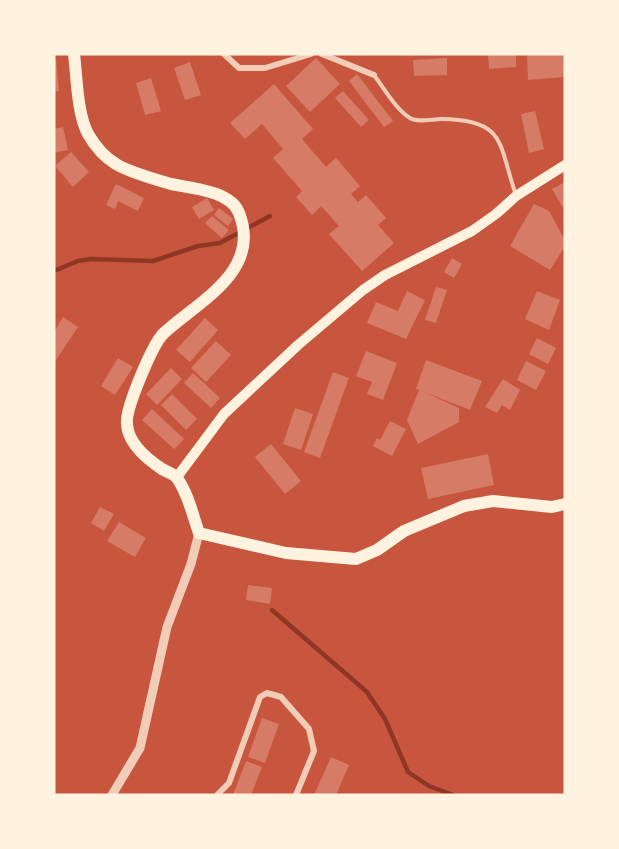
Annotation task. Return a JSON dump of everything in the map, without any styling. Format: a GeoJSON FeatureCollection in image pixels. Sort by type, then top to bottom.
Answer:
{"type":"FeatureCollection","features":[{"type":"Feature","properties":{"kind":"highway"},"geometry":{"type":"LineString","coordinates":[[74,54],[79,100],[87,132],[99,150],[116,164],[170,183],[199,188],[225,198],[239,211],[244,250],[232,273],[207,299],[162,335],[131,401],[127,424],[134,445],[159,467],[177,477],[199,533],[286,553],[356,559],[376,550],[404,531],[464,506],[494,501],[552,507],[565,504]]}},
{"type":"Feature","properties":{"kind":"main road"},"geometry":{"type":"LineString","coordinates":[[177,477],[224,414],[322,323],[363,290],[385,275],[472,231],[516,196],[565,165]]}},
{"type":"Feature","properties":{"kind":"street"},"geometry":{"type":"LineString","coordinates":[[224,54],[239,68],[265,68],[311,54]]}},
{"type":"Feature","properties":{"kind":"street"},"geometry":{"type":"LineString","coordinates":[[322,54],[374,75]]}},
{"type":"Feature","properties":{"kind":"street"},"geometry":{"type":"LineString","coordinates":[[112,795],[140,748],[167,627],[191,564],[199,533]]}},
{"type":"Feature","properties":{"kind":"street"},"geometry":{"type":"LineString","coordinates":[[217,795],[229,783],[260,697],[267,693],[281,697],[309,729],[314,751],[296,795]]}},
{"type":"Feature","properties":{"kind":"lane"},"geometry":{"type":"LineString","coordinates":[[374,75],[409,118],[416,121],[459,120],[486,126],[502,146],[516,196]]}},
{"type":"Feature","properties":{"kind":"building"},"geometry":{"type":"Polygon","coordinates":[[[488,54],[516,54],[516,67],[489,69],[488,54]]]}},
{"type":"Feature","properties":{"kind":"building"},"geometry":{"type":"Polygon","coordinates":[[[527,54],[563,54],[565,77],[528,80],[527,54]]]}},
{"type":"Feature","properties":{"kind":"building"},"geometry":{"type":"Polygon","coordinates":[[[316,58],[340,84],[310,112],[286,86],[316,58]]]}},
{"type":"Feature","properties":{"kind":"building"},"geometry":{"type":"Polygon","coordinates":[[[447,58],[447,75],[414,76],[413,60],[447,58]]]}},
{"type":"Feature","properties":{"kind":"building"},"geometry":{"type":"Polygon","coordinates":[[[54,59],[56,59],[59,91],[54,92],[54,59]]]}},
{"type":"Feature","properties":{"kind":"building"},"geometry":{"type":"Polygon","coordinates":[[[190,62],[201,95],[185,100],[174,68],[190,62]]]}},
{"type":"Feature","properties":{"kind":"building"},"geometry":{"type":"Polygon","coordinates":[[[357,74],[393,121],[384,127],[349,81],[357,74]]]}},
{"type":"Feature","properties":{"kind":"building"},"geometry":{"type":"Polygon","coordinates":[[[151,78],[161,111],[145,115],[136,83],[151,78]]]}},
{"type":"Feature","properties":{"kind":"building"},"geometry":{"type":"Polygon","coordinates":[[[274,84],[313,129],[302,139],[326,167],[336,158],[360,186],[351,194],[358,202],[366,195],[386,218],[378,225],[394,243],[362,271],[329,234],[339,226],[321,206],[312,215],[296,197],[302,191],[273,158],[283,149],[262,124],[245,139],[230,123],[274,84]]]}},
{"type":"Feature","properties":{"kind":"building"},"geometry":{"type":"Polygon","coordinates":[[[343,91],[369,120],[361,127],[335,98],[343,91]]]}},
{"type":"Feature","properties":{"kind":"building"},"geometry":{"type":"Polygon","coordinates":[[[535,111],[544,149],[529,153],[521,114],[535,111]]]}},
{"type":"Feature","properties":{"kind":"building"},"geometry":{"type":"Polygon","coordinates":[[[63,127],[68,150],[54,153],[54,129],[63,127]]]}},
{"type":"Feature","properties":{"kind":"building"},"geometry":{"type":"Polygon","coordinates":[[[71,152],[89,172],[73,187],[55,166],[71,152]]]}},
{"type":"Feature","properties":{"kind":"building"},"geometry":{"type":"Polygon","coordinates":[[[565,182],[565,207],[563,208],[552,189],[565,182]]]}},
{"type":"Feature","properties":{"kind":"building"},"geometry":{"type":"Polygon","coordinates":[[[116,184],[144,198],[138,211],[118,201],[115,209],[106,205],[116,184]]]}},
{"type":"Feature","properties":{"kind":"building"},"geometry":{"type":"Polygon","coordinates":[[[207,198],[214,210],[199,219],[192,207],[207,198]]]}},
{"type":"Feature","properties":{"kind":"building"},"geometry":{"type":"Polygon","coordinates":[[[534,204],[549,211],[565,240],[565,246],[550,270],[510,246],[534,204]]]}},
{"type":"Feature","properties":{"kind":"building"},"geometry":{"type":"Polygon","coordinates":[[[219,208],[233,219],[228,226],[214,215],[219,208]]]}},
{"type":"Feature","properties":{"kind":"building"},"geometry":{"type":"Polygon","coordinates":[[[212,216],[229,230],[222,238],[205,223],[212,216]]]}},
{"type":"Feature","properties":{"kind":"building"},"geometry":{"type":"Polygon","coordinates":[[[452,258],[462,264],[454,278],[444,272],[452,258]]]}},
{"type":"Feature","properties":{"kind":"building"},"geometry":{"type":"Polygon","coordinates":[[[436,287],[447,290],[436,323],[425,320],[436,287]]]}},
{"type":"Feature","properties":{"kind":"building"},"geometry":{"type":"Polygon","coordinates":[[[407,291],[425,300],[406,339],[367,323],[376,302],[398,311],[407,291]]]}},
{"type":"Feature","properties":{"kind":"building"},"geometry":{"type":"Polygon","coordinates":[[[537,291],[560,300],[549,330],[525,319],[537,291]]]}},
{"type":"Feature","properties":{"kind":"building"},"geometry":{"type":"Polygon","coordinates":[[[63,317],[78,327],[54,363],[54,332],[63,317]]]}},
{"type":"Feature","properties":{"kind":"building"},"geometry":{"type":"Polygon","coordinates":[[[205,318],[218,330],[190,362],[176,350],[205,318]]]}},
{"type":"Feature","properties":{"kind":"building"},"geometry":{"type":"Polygon","coordinates":[[[537,338],[556,348],[548,364],[529,354],[537,338]]]}},
{"type":"Feature","properties":{"kind":"building"},"geometry":{"type":"Polygon","coordinates":[[[216,341],[231,355],[206,382],[191,368],[216,341]]]}},
{"type":"Feature","properties":{"kind":"building"},"geometry":{"type":"Polygon","coordinates":[[[366,351],[397,363],[383,400],[367,394],[372,382],[356,376],[366,351]]]}},
{"type":"Feature","properties":{"kind":"building"},"geometry":{"type":"Polygon","coordinates":[[[118,358],[133,367],[115,395],[101,386],[118,358]]]}},
{"type":"Feature","properties":{"kind":"building"},"geometry":{"type":"Polygon","coordinates":[[[426,360],[482,381],[470,410],[424,392],[459,408],[459,422],[418,444],[407,420],[419,390],[416,389],[426,360]]]}},
{"type":"Feature","properties":{"kind":"building"},"geometry":{"type":"Polygon","coordinates":[[[526,361],[546,371],[536,390],[517,380],[526,361]]]}},
{"type":"Feature","properties":{"kind":"building"},"geometry":{"type":"Polygon","coordinates":[[[171,368],[182,379],[157,405],[146,394],[171,368]]]}},
{"type":"Feature","properties":{"kind":"building"},"geometry":{"type":"Polygon","coordinates":[[[333,372],[349,378],[320,458],[304,452],[333,372]]]}},
{"type":"Feature","properties":{"kind":"building"},"geometry":{"type":"Polygon","coordinates":[[[193,373],[220,398],[211,408],[184,383],[193,373]]]}},
{"type":"Feature","properties":{"kind":"building"},"geometry":{"type":"Polygon","coordinates":[[[503,379],[520,390],[510,410],[502,405],[497,413],[485,407],[503,379]]]}},
{"type":"Feature","properties":{"kind":"building"},"geometry":{"type":"Polygon","coordinates":[[[172,394],[197,419],[186,430],[161,405],[172,394]]]}},
{"type":"Feature","properties":{"kind":"building"},"geometry":{"type":"Polygon","coordinates":[[[295,408],[313,414],[301,450],[283,444],[295,408]]]}},
{"type":"Feature","properties":{"kind":"building"},"geometry":{"type":"Polygon","coordinates":[[[152,409],[184,439],[174,449],[142,420],[152,409]]]}},
{"type":"Feature","properties":{"kind":"building"},"geometry":{"type":"Polygon","coordinates":[[[390,421],[406,429],[392,456],[373,446],[377,438],[380,440],[390,421]]]}},
{"type":"Feature","properties":{"kind":"building"},"geometry":{"type":"Polygon","coordinates":[[[271,444],[301,481],[285,494],[255,457],[271,444]]]}},
{"type":"Feature","properties":{"kind":"building"},"geometry":{"type":"Polygon","coordinates":[[[488,454],[494,485],[428,499],[421,468],[488,454]]]}},
{"type":"Feature","properties":{"kind":"building"},"geometry":{"type":"Polygon","coordinates":[[[100,507],[114,514],[104,531],[91,523],[100,507]]]}},
{"type":"Feature","properties":{"kind":"building"},"geometry":{"type":"Polygon","coordinates":[[[119,522],[146,538],[135,557],[107,541],[119,522]]]}},
{"type":"Feature","properties":{"kind":"building"},"geometry":{"type":"Polygon","coordinates":[[[248,585],[272,588],[270,604],[246,600],[248,585]]]}},
{"type":"Feature","properties":{"kind":"building"},"geometry":{"type":"Polygon","coordinates":[[[262,718],[279,724],[265,763],[248,757],[262,718]]]}},
{"type":"Feature","properties":{"kind":"building"},"geometry":{"type":"Polygon","coordinates":[[[331,757],[349,765],[336,795],[314,795],[331,757]]]}},
{"type":"Feature","properties":{"kind":"building"},"geometry":{"type":"Polygon","coordinates":[[[246,761],[262,767],[251,795],[233,795],[246,761]]]}},
{"type":"Feature","properties":{"kind":"waterway"},"geometry":{"type":"LineString","coordinates":[[54,271],[78,261],[91,259],[153,261],[198,246],[220,243],[270,216]]}},
{"type":"Feature","properties":{"kind":"waterway"},"geometry":{"type":"LineString","coordinates":[[272,610],[367,692],[385,719],[408,772],[429,786],[453,795]]}}]}
